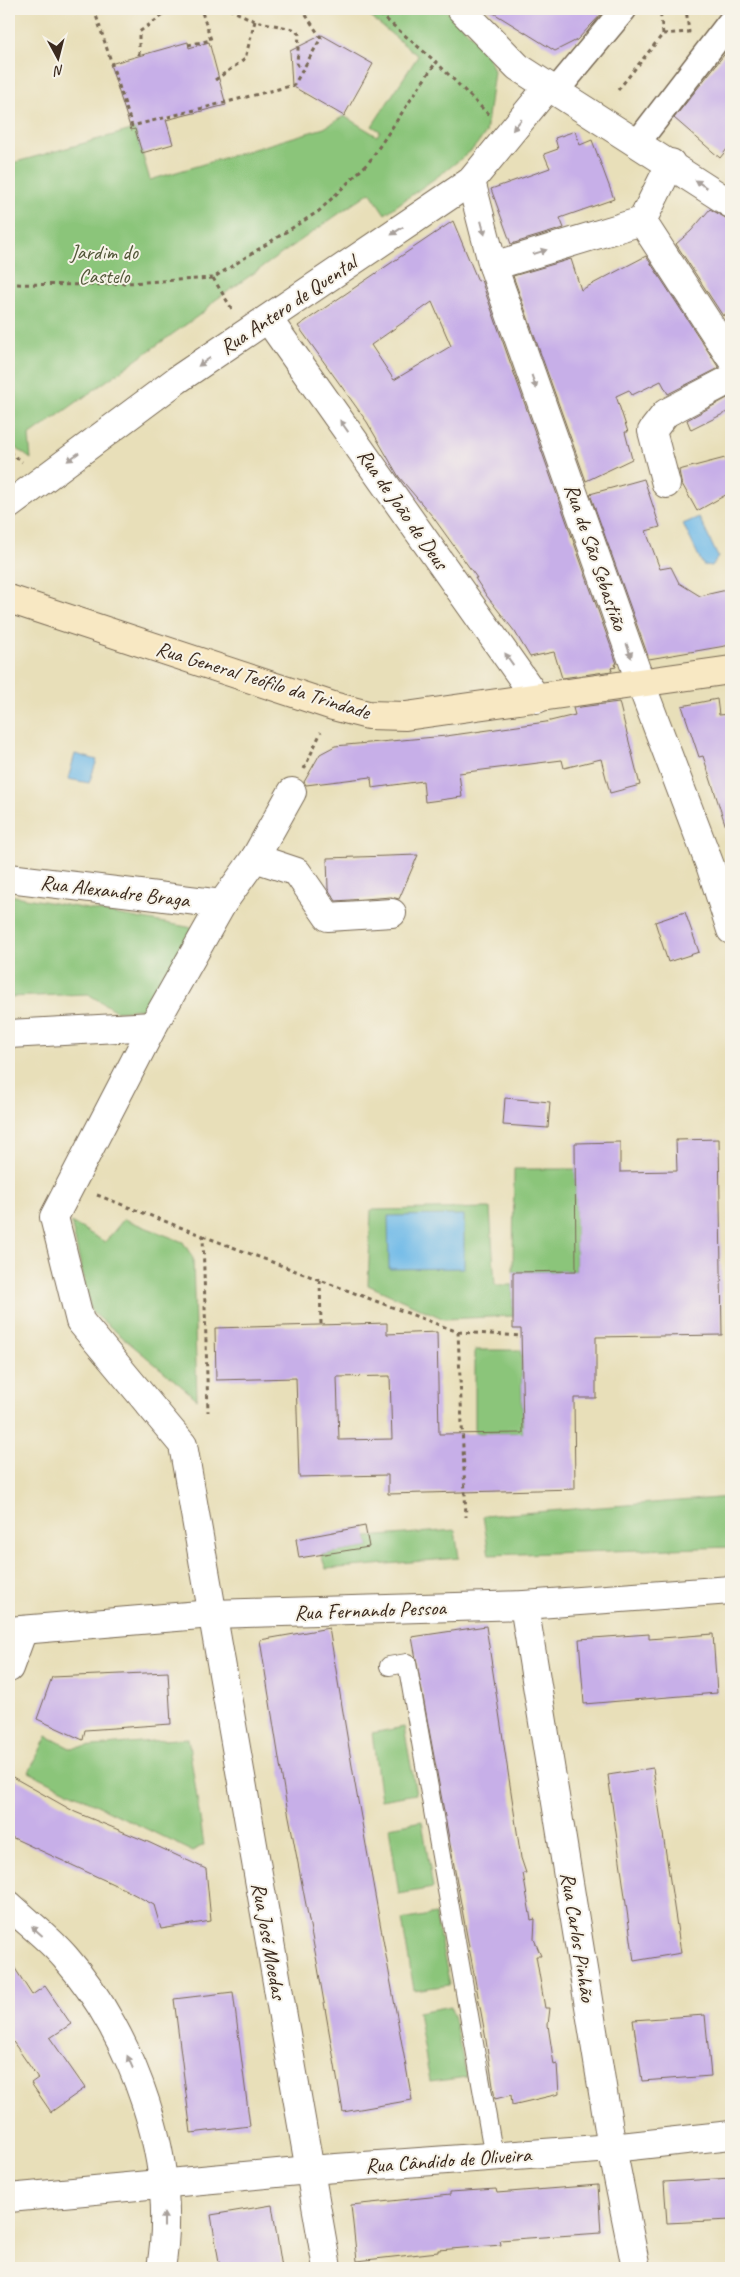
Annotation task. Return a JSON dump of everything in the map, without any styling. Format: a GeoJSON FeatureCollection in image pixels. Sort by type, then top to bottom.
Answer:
{"type":"FeatureCollection","features":[{"type":"Feature","properties":{"kind":"main road","name":"Rua General Teófilo da Trindade"},"geometry":{"type":"LineString","coordinates":[[9,599],[334,706],[368,715],[406,716],[537,699],[731,670]]}},
{"type":"Feature","properties":{"kind":"street"},"geometry":{"type":"LineString","coordinates":[[461,9],[518,67],[671,163],[731,204]]}},
{"type":"Feature","properties":{"kind":"street"},"geometry":{"type":"LineString","coordinates":[[552,90],[624,9]]}},
{"type":"Feature","properties":{"kind":"street"},"geometry":{"type":"LineString","coordinates":[[638,142],[731,21]]}},
{"type":"Feature","properties":{"kind":"street","name":"Rua Antero de Quental"},"geometry":{"type":"LineString","coordinates":[[9,505],[257,326],[471,180],[552,90]]}},
{"type":"Feature","properties":{"kind":"street"},"geometry":{"type":"LineString","coordinates":[[493,266],[642,221],[671,163]]}},
{"type":"Feature","properties":{"kind":"street","name":"Rua de São Sebastião"},"geometry":{"type":"LineString","coordinates":[[471,180],[493,266],[641,684],[721,867],[731,930]]}},
{"type":"Feature","properties":{"kind":"street"},"geometry":{"type":"LineString","coordinates":[[642,221],[731,358]]}},
{"type":"Feature","properties":{"kind":"street","name":"Rua de João de Deus"},"geometry":{"type":"LineString","coordinates":[[257,326],[537,699]]}},
{"type":"Feature","properties":{"kind":"street"},"geometry":{"type":"LineString","coordinates":[[666,484],[652,431],[666,413],[731,379]]}},
{"type":"Feature","properties":{"kind":"street","name":"Rua José Moedas"},"geometry":{"type":"LineString","coordinates":[[292,792],[255,858],[222,904],[153,1026],[54,1218],[80,1321],[183,1445],[208,1578],[212,1614],[327,2268]]}},
{"type":"Feature","properties":{"kind":"street"},"geometry":{"type":"LineString","coordinates":[[255,858],[297,872],[328,917],[392,913]]}},
{"type":"Feature","properties":{"kind":"street","name":"Rua Alexandre Braga"},"geometry":{"type":"LineString","coordinates":[[9,878],[222,904]]}},
{"type":"Feature","properties":{"kind":"street"},"geometry":{"type":"LineString","coordinates":[[9,1034],[153,1026]]}},
{"type":"Feature","properties":{"kind":"street","name":"Rua Fernando Pessoa"},"geometry":{"type":"LineString","coordinates":[[16,1630],[212,1614],[524,1605],[731,1590]]}},
{"type":"Feature","properties":{"kind":"street","name":"Rua Carlos Pinhão"},"geometry":{"type":"LineString","coordinates":[[524,1605],[612,2148],[636,2268]]}},
{"type":"Feature","properties":{"kind":"street"},"geometry":{"type":"LineString","coordinates":[[9,1668],[16,1630]]}},
{"type":"Feature","properties":{"kind":"street"},"geometry":{"type":"LineString","coordinates":[[9,1905],[65,1956],[113,2024],[146,2100],[164,2185],[164,2252],[161,2268]]}},
{"type":"Feature","properties":{"kind":"street","name":"Rua Cândido de Oliveira"},"geometry":{"type":"LineString","coordinates":[[9,2198],[309,2170],[612,2148],[731,2135]]}},
{"type":"Feature","properties":{"kind":"lane"},"geometry":{"type":"LineString","coordinates":[[389,1666],[406,1663],[494,2157]]}},
{"type":"Feature","properties":{"kind":"path"},"geometry":{"type":"LineString","coordinates":[[94,9],[132,126],[294,85],[309,62],[320,38],[302,9]]}},
{"type":"Feature","properties":{"kind":"path"},"geometry":{"type":"LineString","coordinates":[[139,55],[139,32],[172,9]]}},
{"type":"Feature","properties":{"kind":"path"},"geometry":{"type":"LineString","coordinates":[[188,45],[211,40],[201,9]]}},
{"type":"Feature","properties":{"kind":"path"},"geometry":{"type":"LineString","coordinates":[[229,9],[255,21],[293,29],[300,34],[297,64],[302,71]]}},
{"type":"Feature","properties":{"kind":"path"},"geometry":{"type":"LineString","coordinates":[[374,9],[436,62],[490,116]]}},
{"type":"Feature","properties":{"kind":"path"},"geometry":{"type":"LineString","coordinates":[[618,90],[663,34],[660,10],[674,9]]}},
{"type":"Feature","properties":{"kind":"path"},"geometry":{"type":"LineString","coordinates":[[663,34],[689,32],[686,9]]}},
{"type":"Feature","properties":{"kind":"path"},"geometry":{"type":"LineString","coordinates":[[215,80],[245,59],[255,21]]}},
{"type":"Feature","properties":{"kind":"path"},"geometry":{"type":"LineString","coordinates":[[9,284],[92,285],[213,278],[319,211],[369,162],[436,62]]}},
{"type":"Feature","properties":{"kind":"path"},"geometry":{"type":"LineString","coordinates":[[213,278],[257,326]]}},
{"type":"Feature","properties":{"kind":"path"},"geometry":{"type":"LineString","coordinates":[[292,792],[334,706]]}},
{"type":"Feature","properties":{"kind":"path"},"geometry":{"type":"LineString","coordinates":[[92,1193],[458,1332],[521,1336]]}},
{"type":"Feature","properties":{"kind":"path"},"geometry":{"type":"LineString","coordinates":[[203,1236],[208,1412]]}},
{"type":"Feature","properties":{"kind":"path"},"geometry":{"type":"LineString","coordinates":[[320,1280],[320,1324]]}},
{"type":"Feature","properties":{"kind":"path"},"geometry":{"type":"LineString","coordinates":[[458,1332],[466,1518]]}},
{"type":"Feature","properties":{"kind":"green space","name":"Jardim do Castelo"},"geometry":{"type":"Polygon","coordinates":[[[361,9],[445,9],[486,50],[494,71],[486,133],[472,150],[385,214],[370,192],[214,301],[205,311],[29,436],[31,459],[9,443],[9,164],[135,129],[150,180],[324,128],[344,116],[377,136],[380,131],[372,126],[418,56],[361,9]]]}},
{"type":"Feature","properties":{"kind":"green space"},"geometry":{"type":"Polygon","coordinates":[[[9,895],[193,928],[152,1008],[116,1011],[88,994],[9,997],[9,895]]]}},
{"type":"Feature","properties":{"kind":"green space"},"geometry":{"type":"Polygon","coordinates":[[[514,1169],[576,1169],[576,1271],[513,1272],[514,1169]]]}},
{"type":"Feature","properties":{"kind":"green space"},"geometry":{"type":"Polygon","coordinates":[[[490,1208],[495,1285],[513,1285],[513,1316],[444,1319],[368,1285],[371,1210],[490,1208]]]}},
{"type":"Feature","properties":{"kind":"green space"},"geometry":{"type":"Polygon","coordinates":[[[124,1219],[183,1242],[193,1258],[197,1399],[91,1311],[71,1222],[105,1242],[124,1219]]]}},
{"type":"Feature","properties":{"kind":"green space"},"geometry":{"type":"Polygon","coordinates":[[[475,1350],[521,1350],[523,1433],[475,1433],[475,1350]]]}},
{"type":"Feature","properties":{"kind":"green space"},"geometry":{"type":"Polygon","coordinates":[[[731,1497],[731,1547],[489,1555],[483,1516],[731,1497]]]}},
{"type":"Feature","properties":{"kind":"green space"},"geometry":{"type":"Polygon","coordinates":[[[455,1530],[459,1558],[326,1569],[321,1555],[369,1547],[367,1537],[455,1530]]]}},
{"type":"Feature","properties":{"kind":"green space"},"geometry":{"type":"Polygon","coordinates":[[[404,1727],[416,1794],[381,1800],[372,1733],[404,1727]]]}},
{"type":"Feature","properties":{"kind":"green space"},"geometry":{"type":"Polygon","coordinates":[[[47,1736],[70,1748],[188,1738],[204,1845],[192,1851],[29,1772],[47,1736]]]}},
{"type":"Feature","properties":{"kind":"green space"},"geometry":{"type":"Polygon","coordinates":[[[422,1821],[433,1888],[399,1894],[389,1827],[422,1821]]]}},
{"type":"Feature","properties":{"kind":"green space"},"geometry":{"type":"Polygon","coordinates":[[[435,1914],[450,1985],[414,1990],[402,1920],[435,1914]]]}},
{"type":"Feature","properties":{"kind":"green space"},"geometry":{"type":"Polygon","coordinates":[[[451,2006],[467,2077],[430,2082],[418,2012],[451,2006]]]}},
{"type":"Feature","properties":{"kind":"water"},"geometry":{"type":"Polygon","coordinates":[[[699,517],[718,557],[712,566],[703,565],[683,524],[699,517]]]}},
{"type":"Feature","properties":{"kind":"water"},"geometry":{"type":"Polygon","coordinates":[[[75,754],[97,760],[89,783],[68,779],[75,754]]]}},
{"type":"Feature","properties":{"kind":"water"},"geometry":{"type":"Polygon","coordinates":[[[464,1215],[464,1268],[389,1269],[388,1216],[464,1215]]]}},
{"type":"Feature","properties":{"kind":"building"},"geometry":{"type":"Polygon","coordinates":[[[487,9],[606,9],[577,40],[555,51],[487,9]]]}},
{"type":"Feature","properties":{"kind":"building"},"geometry":{"type":"Polygon","coordinates":[[[322,35],[373,64],[344,116],[292,86],[290,51],[322,35]]]}},
{"type":"Feature","properties":{"kind":"building"},"geometry":{"type":"Polygon","coordinates":[[[188,42],[189,48],[209,42],[226,105],[166,120],[173,144],[142,153],[135,129],[131,130],[110,64],[188,42]]]}},
{"type":"Feature","properties":{"kind":"building"},"geometry":{"type":"Polygon","coordinates":[[[731,46],[731,144],[720,158],[674,118],[731,46]]]}},
{"type":"Feature","properties":{"kind":"building"},"geometry":{"type":"Polygon","coordinates":[[[575,131],[580,145],[592,140],[614,199],[560,218],[564,228],[511,244],[491,189],[550,168],[544,154],[558,149],[555,138],[575,131]]]}},
{"type":"Feature","properties":{"kind":"building"},"geometry":{"type":"Polygon","coordinates":[[[710,209],[731,221],[731,310],[723,316],[676,244],[691,231],[710,209]]]}},
{"type":"Feature","properties":{"kind":"building"},"geometry":{"type":"Polygon","coordinates":[[[453,221],[478,281],[481,280],[617,664],[615,664],[616,667],[611,668],[612,671],[562,678],[554,652],[530,657],[515,632],[486,595],[475,578],[477,578],[433,517],[399,477],[367,422],[298,326],[453,221]],[[432,302],[371,345],[394,380],[451,346],[432,302]]]}},
{"type":"Feature","properties":{"kind":"building"},"geometry":{"type":"Polygon","coordinates":[[[646,256],[719,368],[668,394],[661,381],[632,395],[629,390],[616,396],[628,432],[625,432],[632,459],[586,481],[513,276],[571,259],[581,290],[646,256]]]}},
{"type":"Feature","properties":{"kind":"building"},"geometry":{"type":"Polygon","coordinates":[[[731,396],[731,410],[691,430],[687,420],[731,396]]]}},
{"type":"Feature","properties":{"kind":"building"},"geometry":{"type":"Polygon","coordinates":[[[725,458],[731,469],[731,492],[697,511],[681,482],[679,470],[725,458]]]}},
{"type":"Feature","properties":{"kind":"building"},"geometry":{"type":"Polygon","coordinates":[[[644,479],[660,527],[646,531],[660,569],[671,567],[679,583],[700,596],[731,589],[731,645],[649,659],[590,494],[644,479]]]}},
{"type":"Feature","properties":{"kind":"building"},"geometry":{"type":"Polygon","coordinates":[[[717,699],[719,715],[731,714],[731,829],[727,830],[703,756],[699,757],[682,706],[717,699]]]}},
{"type":"Feature","properties":{"kind":"building"},"geometry":{"type":"Polygon","coordinates":[[[619,702],[640,785],[610,793],[601,759],[564,768],[562,760],[459,773],[462,797],[425,802],[423,781],[372,788],[371,777],[306,785],[304,782],[320,754],[335,746],[446,736],[546,722],[575,715],[573,708],[619,702]]]}},
{"type":"Feature","properties":{"kind":"building"},"geometry":{"type":"Polygon","coordinates":[[[418,855],[399,899],[391,897],[336,901],[328,889],[327,858],[418,855]]]}},
{"type":"Feature","properties":{"kind":"building"},"geometry":{"type":"Polygon","coordinates":[[[685,912],[699,952],[668,962],[655,922],[685,912]]]}},
{"type":"Feature","properties":{"kind":"building"},"geometry":{"type":"Polygon","coordinates":[[[505,1098],[550,1102],[548,1128],[503,1125],[505,1098]]]}},
{"type":"Feature","properties":{"kind":"building"},"geometry":{"type":"Polygon","coordinates":[[[719,1139],[722,1335],[596,1337],[596,1398],[574,1398],[575,1489],[388,1494],[388,1475],[299,1477],[296,1378],[216,1380],[215,1328],[387,1323],[387,1334],[437,1332],[439,1434],[523,1433],[521,1329],[513,1329],[513,1272],[576,1271],[575,1143],[620,1142],[620,1172],[677,1171],[676,1140],[719,1139]],[[390,1376],[337,1377],[339,1440],[392,1439],[390,1376]]]}},
{"type":"Feature","properties":{"kind":"building"},"geometry":{"type":"Polygon","coordinates":[[[365,1526],[369,1547],[299,1558],[296,1539],[365,1526]]]}},
{"type":"Feature","properties":{"kind":"building"},"geometry":{"type":"Polygon","coordinates":[[[486,1626],[521,1858],[526,1873],[523,1873],[531,1920],[535,1919],[534,1939],[541,1956],[536,1956],[545,2008],[550,2008],[548,2025],[554,2065],[557,2064],[559,2094],[512,2105],[511,2095],[495,2099],[485,2034],[412,1637],[486,1626]]]}},
{"type":"Feature","properties":{"kind":"building"},"geometry":{"type":"Polygon","coordinates":[[[329,1628],[412,2100],[343,2112],[317,1962],[285,1796],[260,1640],[329,1628]]]}},
{"type":"Feature","properties":{"kind":"building"},"geometry":{"type":"Polygon","coordinates":[[[649,1634],[649,1639],[713,1634],[717,1693],[584,1704],[579,1639],[649,1634]]]}},
{"type":"Feature","properties":{"kind":"building"},"geometry":{"type":"Polygon","coordinates":[[[168,1672],[171,1724],[85,1730],[83,1740],[37,1719],[52,1677],[168,1672]]]}},
{"type":"Feature","properties":{"kind":"building"},"geometry":{"type":"Polygon","coordinates":[[[653,1768],[681,1953],[634,1961],[608,1775],[653,1768]]]}},
{"type":"Feature","properties":{"kind":"building"},"geometry":{"type":"Polygon","coordinates":[[[9,1775],[75,1812],[148,1842],[206,1869],[211,1921],[161,1929],[154,1905],[126,1890],[9,1836],[9,1775]]]}},
{"type":"Feature","properties":{"kind":"building"},"geometry":{"type":"Polygon","coordinates":[[[9,1959],[32,1995],[45,1986],[71,2024],[50,2038],[85,2088],[51,2112],[31,2083],[38,2078],[9,2036],[9,1959]]]}},
{"type":"Feature","properties":{"kind":"building"},"geometry":{"type":"Polygon","coordinates":[[[233,1992],[250,2126],[191,2133],[174,1999],[233,1992]]]}},
{"type":"Feature","properties":{"kind":"building"},"geometry":{"type":"Polygon","coordinates":[[[705,2015],[711,2076],[642,2081],[633,2020],[705,2015]]]}},
{"type":"Feature","properties":{"kind":"building"},"geometry":{"type":"Polygon","coordinates":[[[731,2178],[731,2220],[667,2223],[664,2182],[731,2178]]]}},
{"type":"Feature","properties":{"kind":"building"},"geometry":{"type":"Polygon","coordinates":[[[598,2185],[601,2233],[500,2240],[501,2245],[438,2250],[438,2252],[357,2261],[351,2205],[450,2195],[450,2192],[496,2189],[497,2193],[598,2185]]]}},
{"type":"Feature","properties":{"kind":"building"},"geometry":{"type":"Polygon","coordinates":[[[272,2205],[282,2268],[220,2268],[211,2215],[272,2205]]]}}]}
